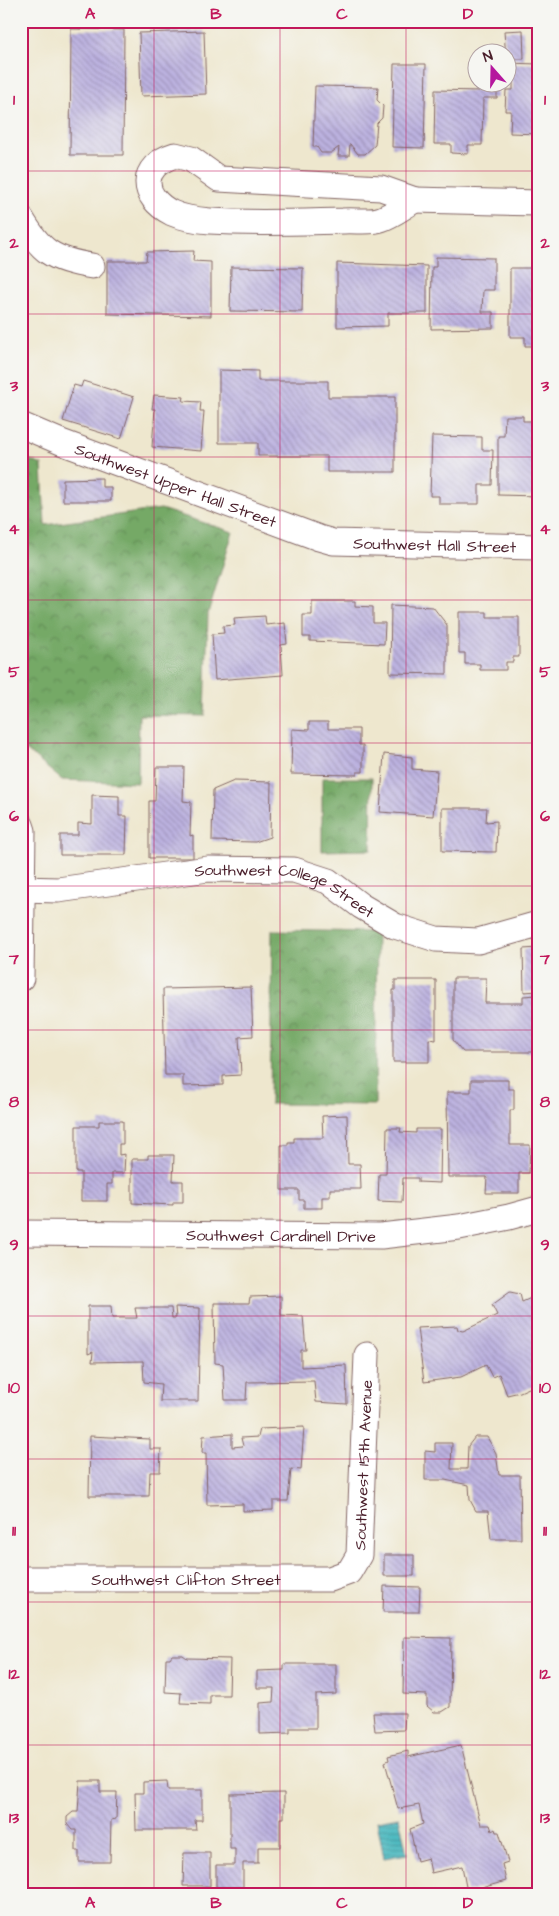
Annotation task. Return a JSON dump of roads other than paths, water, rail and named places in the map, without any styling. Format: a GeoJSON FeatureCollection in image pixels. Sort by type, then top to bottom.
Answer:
{"type":"FeatureCollection","features":[{"type":"Feature","properties":{"kind":"street"},"geometry":{"type":"LineString","coordinates":[[415,200],[380,220],[208,221],[173,213],[159,204],[149,192],[147,179],[153,166],[161,159],[175,155],[191,159],[219,179],[381,188],[415,200],[538,203]]}},
{"type":"Feature","properties":{"kind":"street"},"geometry":{"type":"LineString","coordinates":[[21,218],[35,241],[46,252],[71,263],[92,266]]}},
{"type":"Feature","properties":{"kind":"street","name":"Southwest Upper Hall Street"},"geometry":{"type":"LineString","coordinates":[[21,425],[61,442],[305,534],[333,542]]}},
{"type":"Feature","properties":{"kind":"street","name":"Southwest Hall Street"},"geometry":{"type":"LineString","coordinates":[[333,542],[538,547]]}},
{"type":"Feature","properties":{"kind":"street"},"geometry":{"type":"LineString","coordinates":[[21,825],[23,831],[21,978]]}},
{"type":"Feature","properties":{"kind":"street","name":"Southwest College Street"},"geometry":{"type":"LineString","coordinates":[[23,889],[58,890],[208,869],[294,870],[328,881],[361,906],[396,926],[436,939],[478,941],[538,924]]}},
{"type":"Feature","properties":{"kind":"street","name":"Southwest Cardinell Drive"},"geometry":{"type":"LineString","coordinates":[[21,1233],[381,1236],[459,1226],[509,1217],[538,1209]]}},
{"type":"Feature","properties":{"kind":"street","name":"Southwest 15th Avenue"},"geometry":{"type":"LineString","coordinates":[[349,1572],[359,1555],[367,1355]]}},
{"type":"Feature","properties":{"kind":"street","name":"Southwest Clifton Street"},"geometry":{"type":"LineString","coordinates":[[21,1578],[330,1579],[349,1572]]}},
{"type":"Feature","properties":{"kind":"water"},"geometry":{"type":"Polygon","coordinates":[[[399,1817],[407,1854],[384,1858],[377,1821],[399,1817]]]}}]}
